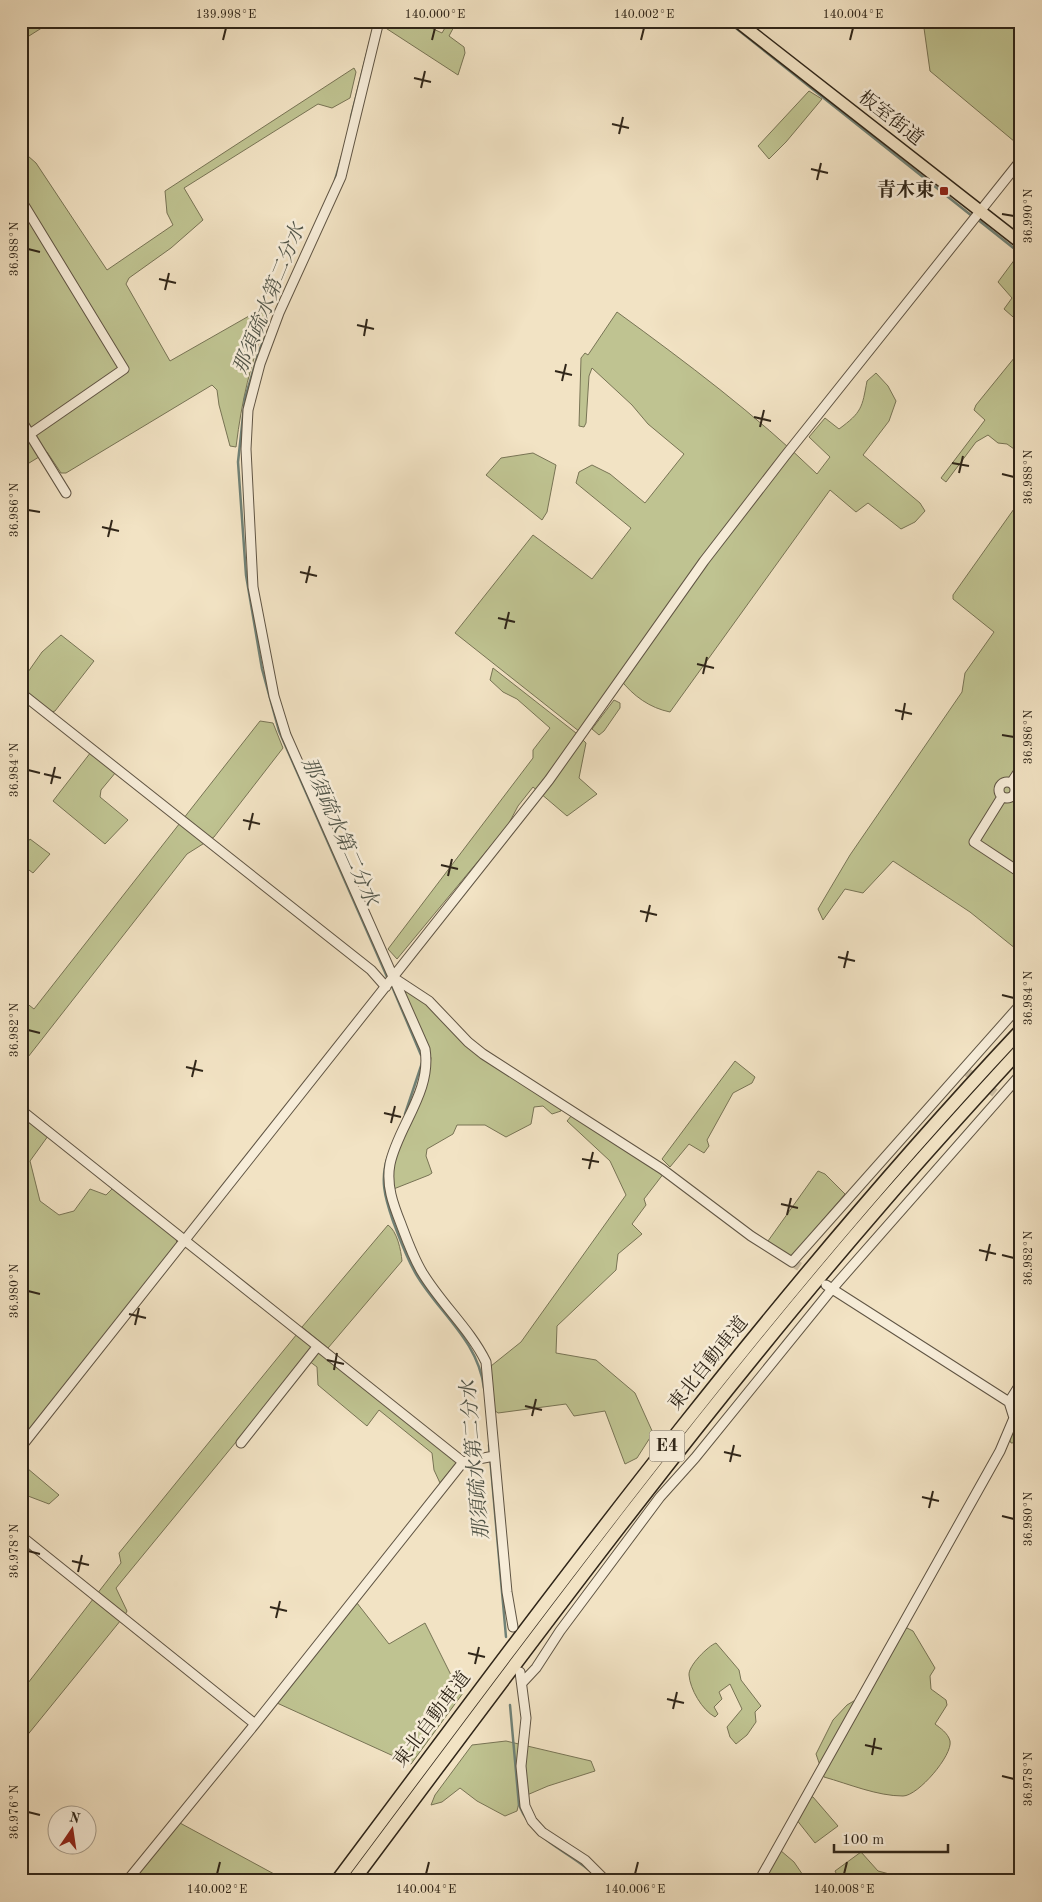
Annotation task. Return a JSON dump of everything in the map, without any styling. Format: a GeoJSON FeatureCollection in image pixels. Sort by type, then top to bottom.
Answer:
{"type":"FeatureCollection","features":[{"type":"Feature","properties":{"kind":"highway","name":"東北自動車道"},"geometry":{"type":"LineString","coordinates":[[338,1881],[506,1654],[695,1410],[870,1198],[1021,1030]]}},
{"type":"Feature","properties":{"kind":"highway","name":"東北自動車道"},"geometry":{"type":"LineString","coordinates":[[353,1881],[555,1612],[706,1418],[881,1206],[1021,1048]]}},
{"type":"Feature","properties":{"kind":"main road","name":"板室街道"},"geometry":{"type":"LineString","coordinates":[[737,21],[1021,244]]}},
{"type":"Feature","properties":{"kind":"street"},"geometry":{"type":"LineString","coordinates":[[379,21],[341,177],[280,313],[260,364],[248,410],[246,449],[253,587],[274,696],[286,735],[425,1049],[427,1059],[420,1090],[390,1164],[388,1184],[394,1206],[422,1272],[476,1345],[486,1362],[494,1456],[513,1627]]}},
{"type":"Feature","properties":{"kind":"street"},"geometry":{"type":"LineString","coordinates":[[21,1447],[394,978],[562,762],[704,561],[779,463],[1021,160]]}},
{"type":"Feature","properties":{"kind":"street"},"geometry":{"type":"LineString","coordinates":[[21,200],[124,369],[30,434]]}},
{"type":"Feature","properties":{"kind":"street"},"geometry":{"type":"LineString","coordinates":[[21,420],[66,493]]}},
{"type":"Feature","properties":{"kind":"street"},"geometry":{"type":"LineString","coordinates":[[21,693],[371,970],[386,987]]}},
{"type":"Feature","properties":{"kind":"street"},"geometry":{"type":"LineString","coordinates":[[1011,783],[1021,768]]}},
{"type":"Feature","properties":{"kind":"street"},"geometry":{"type":"LineString","coordinates":[[1004,782],[1011,783],[1015,788],[1017,797],[1002,797],[999,791],[1000,785],[1004,782]]}},
{"type":"Feature","properties":{"kind":"street"},"geometry":{"type":"LineString","coordinates":[[1002,797],[974,842],[1021,873]]}},
{"type":"Feature","properties":{"kind":"street"},"geometry":{"type":"LineString","coordinates":[[394,978],[430,1001],[468,1042],[484,1054],[662,1169],[751,1236],[792,1262],[1021,1004]]}},
{"type":"Feature","properties":{"kind":"street"},"geometry":{"type":"LineString","coordinates":[[522,1683],[536,1668],[560,1631],[660,1497],[695,1458],[829,1287],[998,1095],[1021,1074]]}},
{"type":"Feature","properties":{"kind":"street"},"geometry":{"type":"LineString","coordinates":[[21,1110],[463,1462]]}},
{"type":"Feature","properties":{"kind":"street"},"geometry":{"type":"LineString","coordinates":[[759,1881],[1009,1435],[1014,1418],[1009,1402],[829,1287]]}},
{"type":"Feature","properties":{"kind":"street"},"geometry":{"type":"LineString","coordinates":[[241,1444],[317,1347]]}},
{"type":"Feature","properties":{"kind":"street"},"geometry":{"type":"LineString","coordinates":[[1009,1402],[1021,1383]]}},
{"type":"Feature","properties":{"kind":"street"},"geometry":{"type":"LineString","coordinates":[[127,1881],[255,1724],[463,1462],[494,1456]]}},
{"type":"Feature","properties":{"kind":"street"},"geometry":{"type":"LineString","coordinates":[[21,1536],[255,1724]]}},
{"type":"Feature","properties":{"kind":"street"},"geometry":{"type":"LineString","coordinates":[[520,1672],[526,1718],[521,1766],[525,1806],[532,1821],[542,1832],[585,1860],[606,1881]]}},
{"type":"Feature","properties":{"kind":"green space"},"geometry":{"type":"Polygon","coordinates":[[[33,21],[62,21],[56,25],[48,24],[21,41],[21,28],[33,21]]]}},
{"type":"Feature","properties":{"kind":"green space"},"geometry":{"type":"Polygon","coordinates":[[[382,21],[416,21],[442,33],[449,21],[457,21],[449,36],[464,47],[465,53],[458,75],[381,25],[382,21]]]}},
{"type":"Feature","properties":{"kind":"green space"},"geometry":{"type":"Polygon","coordinates":[[[923,21],[1021,21],[1021,147],[930,71],[923,21]]]}},
{"type":"Feature","properties":{"kind":"green space"},"geometry":{"type":"Polygon","coordinates":[[[354,68],[356,72],[350,98],[332,108],[318,104],[184,188],[203,220],[171,248],[129,278],[126,284],[170,361],[256,312],[263,313],[267,320],[247,382],[236,447],[230,446],[217,390],[212,385],[66,473],[61,473],[47,452],[21,468],[21,160],[28,156],[36,163],[107,270],[173,225],[167,213],[165,191],[354,68]]]}},
{"type":"Feature","properties":{"kind":"green space"},"geometry":{"type":"Polygon","coordinates":[[[809,91],[822,99],[769,159],[758,146],[809,91]]]}},
{"type":"Feature","properties":{"kind":"green space"},"geometry":{"type":"Polygon","coordinates":[[[1018,255],[1021,257],[1021,324],[1004,309],[1012,298],[998,282],[1018,255]]]}},
{"type":"Feature","properties":{"kind":"green space"},"geometry":{"type":"Polygon","coordinates":[[[617,312],[720,390],[817,474],[830,457],[809,437],[825,418],[839,429],[852,418],[860,409],[867,381],[876,373],[888,386],[896,401],[889,421],[863,455],[920,503],[925,511],[915,522],[901,529],[868,503],[856,512],[830,490],[670,712],[656,708],[642,700],[630,691],[620,679],[580,732],[455,633],[533,535],[592,579],[631,528],[576,483],[579,472],[592,465],[610,474],[645,503],[684,454],[648,424],[632,405],[592,368],[589,376],[586,423],[584,427],[579,426],[581,358],[585,353],[588,355],[617,312]]]}},
{"type":"Feature","properties":{"kind":"green space"},"geometry":{"type":"Polygon","coordinates":[[[1021,340],[1021,454],[1007,444],[998,443],[988,435],[976,442],[946,482],[941,478],[985,420],[974,410],[976,405],[1019,352],[1021,340]]]}},
{"type":"Feature","properties":{"kind":"green space"},"geometry":{"type":"Polygon","coordinates":[[[533,453],[556,465],[547,512],[542,520],[486,475],[501,458],[533,453]]]}},
{"type":"Feature","properties":{"kind":"green space"},"geometry":{"type":"Polygon","coordinates":[[[1021,499],[1021,953],[970,912],[893,861],[863,893],[845,889],[823,920],[818,909],[850,855],[962,692],[965,673],[994,632],[953,599],[953,595],[1021,499]]]}},
{"type":"Feature","properties":{"kind":"green space"},"geometry":{"type":"Polygon","coordinates":[[[61,635],[94,661],[55,711],[52,712],[31,697],[21,709],[21,682],[42,652],[61,635]]]}},
{"type":"Feature","properties":{"kind":"green space"},"geometry":{"type":"Polygon","coordinates":[[[493,668],[576,733],[586,743],[579,778],[597,794],[567,816],[533,787],[518,806],[508,825],[397,959],[388,949],[533,758],[533,750],[550,728],[517,699],[503,692],[490,680],[493,668]]]}},
{"type":"Feature","properties":{"kind":"green space"},"geometry":{"type":"Polygon","coordinates":[[[614,700],[620,703],[620,708],[599,735],[592,729],[614,700]]]}},
{"type":"Feature","properties":{"kind":"green space"},"geometry":{"type":"Polygon","coordinates":[[[260,721],[273,723],[283,748],[214,837],[187,854],[21,1066],[21,999],[34,1009],[260,721]]]}},
{"type":"Feature","properties":{"kind":"green space"},"geometry":{"type":"Polygon","coordinates":[[[91,752],[116,772],[101,790],[100,797],[128,820],[105,844],[53,801],[91,752]]]}},
{"type":"Feature","properties":{"kind":"green space"},"geometry":{"type":"Polygon","coordinates":[[[30,839],[50,854],[33,873],[21,864],[21,851],[30,839]]]}},
{"type":"Feature","properties":{"kind":"green space"},"geometry":{"type":"Polygon","coordinates":[[[405,987],[413,991],[448,1023],[561,1107],[561,1111],[552,1114],[543,1106],[534,1107],[531,1124],[506,1137],[485,1125],[457,1125],[453,1134],[427,1149],[426,1156],[432,1173],[391,1190],[393,1161],[427,1080],[431,1058],[403,991],[405,987]]]}},
{"type":"Feature","properties":{"kind":"green space"},"geometry":{"type":"Polygon","coordinates":[[[735,1061],[755,1077],[752,1083],[733,1093],[707,1140],[709,1146],[704,1153],[689,1144],[670,1167],[662,1159],[735,1061]]]}},
{"type":"Feature","properties":{"kind":"green space"},"geometry":{"type":"Polygon","coordinates":[[[21,1113],[48,1136],[30,1161],[40,1201],[59,1215],[74,1211],[90,1189],[106,1195],[113,1188],[176,1238],[177,1245],[21,1442],[21,1341],[23,1338],[21,1336],[21,1113]]]}},
{"type":"Feature","properties":{"kind":"green space"},"geometry":{"type":"Polygon","coordinates":[[[572,1115],[664,1173],[644,1199],[646,1205],[632,1224],[642,1234],[618,1254],[616,1270],[557,1326],[556,1353],[596,1360],[635,1393],[653,1433],[637,1458],[625,1464],[605,1411],[574,1416],[566,1404],[498,1413],[494,1410],[491,1366],[521,1342],[626,1195],[610,1161],[567,1121],[572,1115]]]}},
{"type":"Feature","properties":{"kind":"green space"},"geometry":{"type":"Polygon","coordinates":[[[818,1171],[825,1174],[845,1194],[791,1257],[768,1241],[818,1171]]]}},
{"type":"Feature","properties":{"kind":"green space"},"geometry":{"type":"Polygon","coordinates":[[[388,1225],[400,1246],[402,1261],[328,1348],[302,1327],[388,1225]]]}},
{"type":"Feature","properties":{"kind":"green space"},"geometry":{"type":"Polygon","coordinates":[[[297,1334],[457,1462],[440,1483],[434,1470],[432,1453],[379,1410],[367,1426],[318,1385],[317,1367],[305,1358],[116,1588],[127,1611],[125,1615],[21,1743],[21,1692],[121,1563],[119,1553],[297,1334]]]}},
{"type":"Feature","properties":{"kind":"green space"},"geometry":{"type":"Polygon","coordinates":[[[1021,1385],[1021,1442],[1011,1443],[1008,1429],[1009,1421],[1012,1406],[1021,1385]]]}},
{"type":"Feature","properties":{"kind":"green space"},"geometry":{"type":"Polygon","coordinates":[[[21,1463],[59,1495],[49,1504],[28,1496],[21,1503],[21,1463]]]}},
{"type":"Feature","properties":{"kind":"green space"},"geometry":{"type":"Polygon","coordinates":[[[357,1603],[389,1644],[425,1623],[457,1687],[463,1693],[411,1764],[277,1703],[357,1603]]]}},
{"type":"Feature","properties":{"kind":"green space"},"geometry":{"type":"Polygon","coordinates":[[[907,1628],[913,1631],[935,1668],[930,1676],[931,1689],[946,1700],[947,1705],[935,1724],[949,1738],[946,1756],[925,1782],[917,1789],[903,1796],[873,1792],[824,1777],[816,1754],[833,1720],[847,1705],[869,1692],[903,1630],[907,1628]]]}},
{"type":"Feature","properties":{"kind":"green space"},"geometry":{"type":"Polygon","coordinates":[[[716,1643],[739,1670],[741,1680],[761,1706],[755,1712],[756,1722],[747,1735],[736,1744],[730,1737],[727,1727],[742,1709],[730,1684],[719,1692],[722,1699],[714,1707],[718,1714],[715,1717],[701,1704],[694,1693],[690,1681],[690,1671],[695,1662],[716,1643]]]}},
{"type":"Feature","properties":{"kind":"green space"},"geometry":{"type":"Polygon","coordinates":[[[506,1741],[591,1761],[595,1771],[548,1786],[520,1798],[517,1811],[505,1816],[477,1801],[460,1788],[442,1802],[431,1805],[435,1795],[472,1745],[506,1741]]]}},
{"type":"Feature","properties":{"kind":"green space"},"geometry":{"type":"Polygon","coordinates":[[[810,1796],[813,1797],[838,1826],[815,1843],[796,1819],[810,1796]]]}},
{"type":"Feature","properties":{"kind":"green space"},"geometry":{"type":"Polygon","coordinates":[[[180,1823],[287,1881],[133,1881],[180,1823]]]}},
{"type":"Feature","properties":{"kind":"green space"},"geometry":{"type":"Polygon","coordinates":[[[780,1850],[794,1862],[807,1881],[755,1881],[769,1856],[780,1850]]]}},
{"type":"Feature","properties":{"kind":"green space"},"geometry":{"type":"Polygon","coordinates":[[[861,1852],[878,1871],[916,1881],[840,1881],[835,1871],[861,1852]]]}},
{"type":"Feature","properties":{"kind":"waterway"},"geometry":{"type":"LineString","coordinates":[[727,21],[972,216]]}},
{"type":"Feature","properties":{"kind":"waterway","name":"那須疏水第二分水"},"geometry":{"type":"LineString","coordinates":[[351,117],[370,42]]}},
{"type":"Feature","properties":{"kind":"waterway","name":"那須疏水第二分水"},"geometry":{"type":"LineString","coordinates":[[335,180],[342,156]]}},
{"type":"Feature","properties":{"kind":"waterway"},"geometry":{"type":"LineString","coordinates":[[977,219],[1021,254]]}},
{"type":"Feature","properties":{"kind":"waterway","name":"那須疏水第二分水"},"geometry":{"type":"LineString","coordinates":[[270,326],[259,351],[245,398],[238,462],[246,575],[262,669],[279,731],[388,979]]}},
{"type":"Feature","properties":{"kind":"waterway","name":"那須疏水第二分水"},"geometry":{"type":"LineString","coordinates":[[391,984],[421,1055]]}},
{"type":"Feature","properties":{"kind":"waterway","name":"那須疏水第二分水"},"geometry":{"type":"LineString","coordinates":[[405,1114],[422,1063]]}},
{"type":"Feature","properties":{"kind":"waterway","name":"那須疏水第二分水"},"geometry":{"type":"LineString","coordinates":[[389,1154],[384,1171],[384,1188],[390,1213],[403,1248],[412,1268],[425,1288],[466,1341],[474,1355],[484,1388]]}},
{"type":"Feature","properties":{"kind":"waterway","name":"那須疏水第二分水"},"geometry":{"type":"LineString","coordinates":[[489,1445],[506,1637]]}},
{"type":"Feature","properties":{"kind":"waterway","name":"那須疏水第二分水"},"geometry":{"type":"LineString","coordinates":[[510,1705],[519,1805],[525,1817],[540,1835],[589,1870]]}},
{"type":"Feature","properties":{"kind":"tunnel"},"geometry":{"type":"LineString","coordinates":[[967,1072],[995,1093]]}},
{"type":"Feature","properties":{"kind":"tunnel"},"geometry":{"type":"LineString","coordinates":[[792,1262],[811,1274]]}},
{"type":"Feature","properties":{"kind":"place","name":"青木東"},"geometry":{"type":"Point","coordinates":[944,191]}}]}
